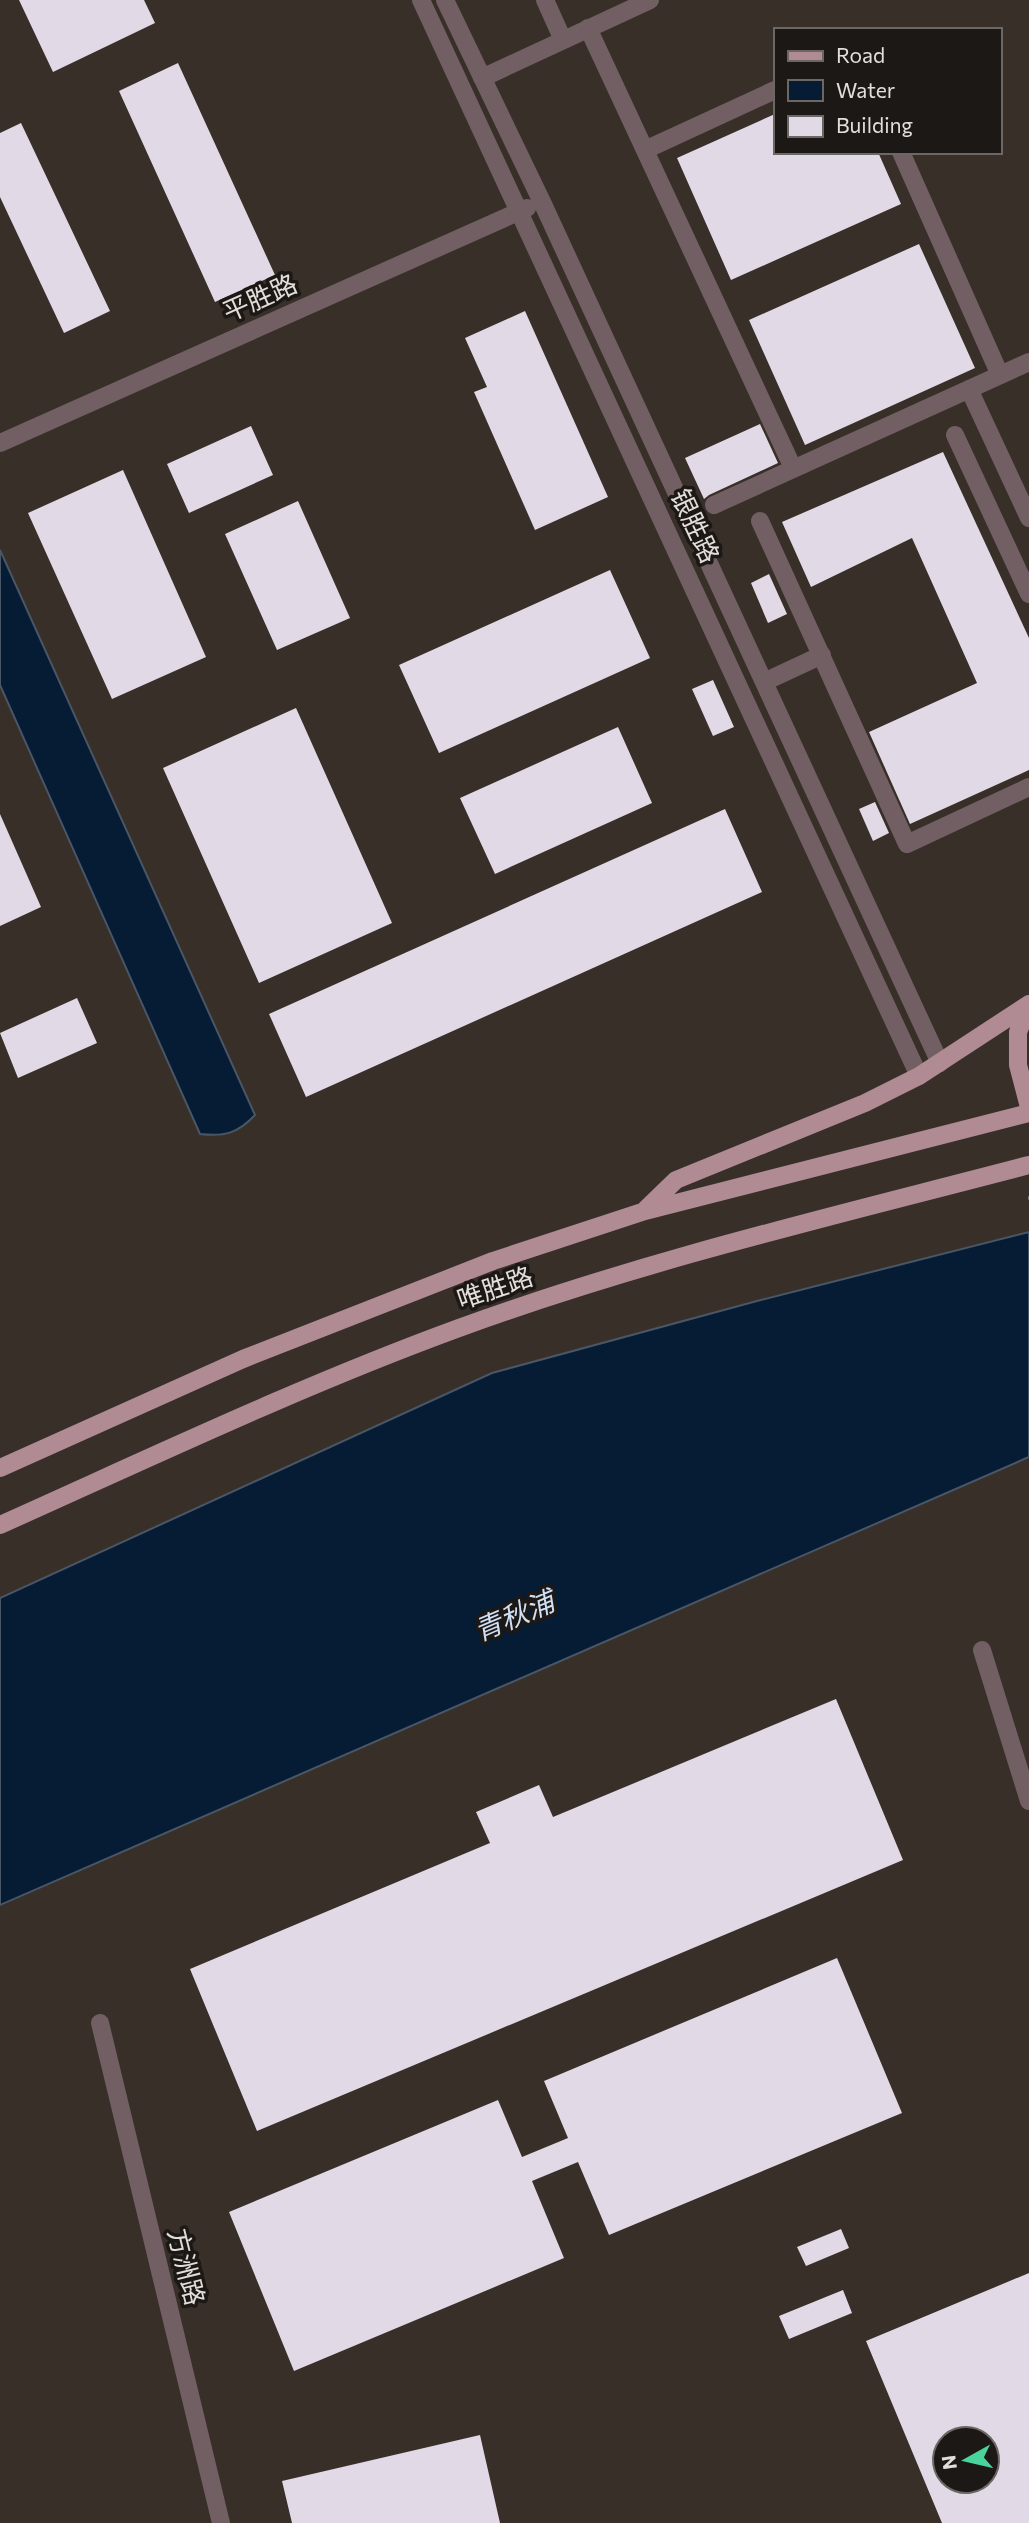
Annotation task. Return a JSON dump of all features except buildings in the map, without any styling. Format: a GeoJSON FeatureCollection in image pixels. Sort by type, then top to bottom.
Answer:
{"type":"FeatureCollection","features":[{"type":"Feature","properties":{"kind":"main road"},"geometry":{"type":"LineString","coordinates":[[645,1211],[676,1180],[865,1103],[919,1076],[1029,1005]]}},
{"type":"Feature","properties":{"kind":"main road"},"geometry":{"type":"LineString","coordinates":[[1029,1005],[1018,1032],[1018,1065],[1029,1107]]}},
{"type":"Feature","properties":{"kind":"main road","name":"唯胜路"},"geometry":{"type":"LineString","coordinates":[[0,1468],[243,1359],[493,1261],[645,1211],[1029,1113]]}},
{"type":"Feature","properties":{"kind":"main road","name":"唯胜路"},"geometry":{"type":"LineString","coordinates":[[0,1525],[280,1399],[458,1328],[635,1268],[1029,1165]]}},
{"type":"Feature","properties":{"kind":"street","name":"银胜路"},"geometry":{"type":"LineString","coordinates":[[421,0],[919,1076]]}},
{"type":"Feature","properties":{"kind":"street","name":"银胜路"},"geometry":{"type":"LineString","coordinates":[[445,0],[542,202],[940,1063]]}},
{"type":"Feature","properties":{"kind":"street"},"geometry":{"type":"LineString","coordinates":[[545,0],[563,40]]}},
{"type":"Feature","properties":{"kind":"street"},"geometry":{"type":"LineString","coordinates":[[482,78],[650,0]]}},
{"type":"Feature","properties":{"kind":"street"},"geometry":{"type":"LineString","coordinates":[[588,29],[793,468]]}},
{"type":"Feature","properties":{"kind":"street"},"geometry":{"type":"LineString","coordinates":[[645,150],[774,90]]}},
{"type":"Feature","properties":{"kind":"street"},"geometry":{"type":"LineString","coordinates":[[902,154],[1000,375]]}},
{"type":"Feature","properties":{"kind":"street","name":"平胜路"},"geometry":{"type":"LineString","coordinates":[[0,443],[542,202]]}},
{"type":"Feature","properties":{"kind":"street"},"geometry":{"type":"LineString","coordinates":[[714,505],[1029,362]]}},
{"type":"Feature","properties":{"kind":"street"},"geometry":{"type":"LineString","coordinates":[[969,389],[1029,518]]}},
{"type":"Feature","properties":{"kind":"street"},"geometry":{"type":"LineString","coordinates":[[955,435],[1029,594]]}},
{"type":"Feature","properties":{"kind":"street"},"geometry":{"type":"LineString","coordinates":[[760,521],[907,844],[1029,787]]}},
{"type":"Feature","properties":{"kind":"street"},"geometry":{"type":"LineString","coordinates":[[764,682],[822,654]]}},
{"type":"Feature","properties":{"kind":"street"},"geometry":{"type":"LineString","coordinates":[[982,1650],[1029,1801]]}},
{"type":"Feature","properties":{"kind":"street","name":"方洲路"},"geometry":{"type":"LineString","coordinates":[[100,2022],[221,2523]]}},
{"type":"Feature","properties":{"kind":"water"},"geometry":{"type":"Polygon","coordinates":[[[0,550],[255,1115],[243,1126],[230,1132],[217,1135],[200,1134],[0,685],[0,550]]]}},
{"type":"Feature","properties":{"kind":"water","name":"青秋浦"},"geometry":{"type":"Polygon","coordinates":[[[1029,1232],[1029,1457],[0,1905],[0,1598],[492,1373],[757,1301],[1029,1232]]]}}]}
